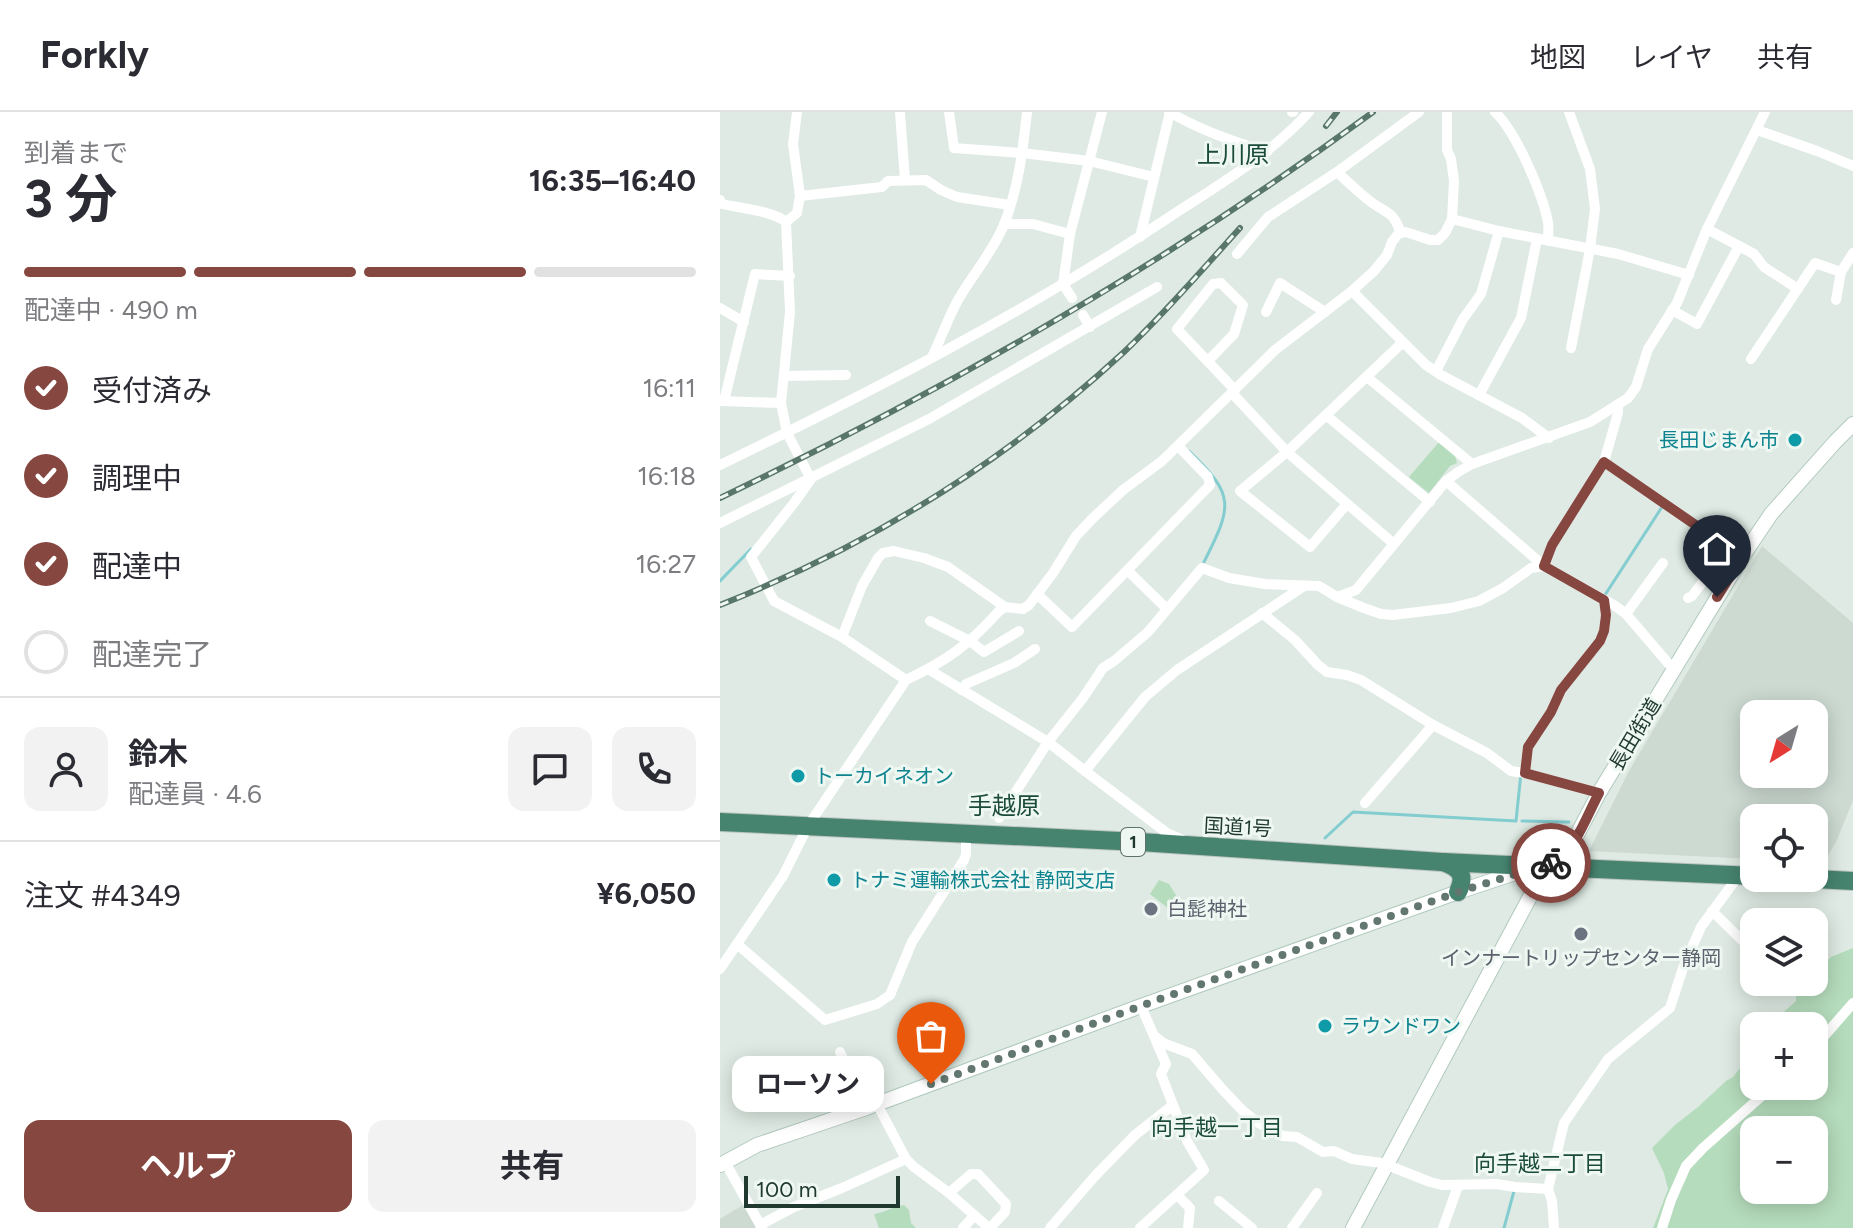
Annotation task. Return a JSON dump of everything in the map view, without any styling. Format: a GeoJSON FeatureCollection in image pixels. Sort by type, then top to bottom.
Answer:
{"type":"FeatureCollection","features":[{"type":"Feature","properties":{"kind":"highway","name":"国道1号"},"geometry":{"type":"LineString","coordinates":[[720,822],[1198,846],[1442,862],[1740,875]]}},
{"type":"Feature","properties":{"kind":"highway"},"geometry":{"type":"LineString","coordinates":[[1442,862],[1461,873],[1462,883],[1458,892]]}},
{"type":"Feature","properties":{"kind":"highway"},"geometry":{"type":"LineString","coordinates":[[1828,880],[1853,881]]}},
{"type":"Feature","properties":{"kind":"main road","name":"長田街道"},"geometry":{"type":"LineString","coordinates":[[1353,1228],[1547,865],[1569,850],[1599,793],[1771,514],[1853,424]]}},
{"type":"Feature","properties":{"kind":"main road"},"geometry":{"type":"LineString","coordinates":[[723,1164],[757,1145],[1458,892],[1547,865]]}},
{"type":"Feature","properties":{"kind":"street"},"geometry":{"type":"LineString","coordinates":[[786,222],[797,213],[800,196],[793,144],[797,112]]}},
{"type":"Feature","properties":{"kind":"street"},"geometry":{"type":"LineString","coordinates":[[949,112],[954,148],[1089,161],[1154,177]]}},
{"type":"Feature","properties":{"kind":"street"},"geometry":{"type":"LineString","coordinates":[[932,357],[959,297],[1004,224],[1022,153],[1027,112]]}},
{"type":"Feature","properties":{"kind":"street"},"geometry":{"type":"LineString","coordinates":[[1072,298],[1063,284],[1070,234],[1102,112]]}},
{"type":"Feature","properties":{"kind":"street"},"geometry":{"type":"LineString","coordinates":[[1140,237],[1169,112],[1227,140],[1267,152]]}},
{"type":"Feature","properties":{"kind":"street"},"geometry":{"type":"LineString","coordinates":[[1293,112],[1297,125]]}},
{"type":"Feature","properties":{"kind":"street"},"geometry":{"type":"LineString","coordinates":[[720,465],[932,357],[1063,284],[1267,152],[1309,112]]}},
{"type":"Feature","properties":{"kind":"street"},"geometry":{"type":"LineString","coordinates":[[1237,254],[1268,217],[1337,172],[1419,112]]}},
{"type":"Feature","properties":{"kind":"street"},"geometry":{"type":"LineString","coordinates":[[842,637],[862,586],[878,558],[883,553],[894,551],[948,567],[1005,607],[1023,609],[1029,605],[1084,527],[1123,490],[1162,461],[1275,350],[1374,271],[1398,234],[1438,240],[1452,219],[1454,181],[1447,150],[1447,112]]}},
{"type":"Feature","properties":{"kind":"street"},"geometry":{"type":"LineString","coordinates":[[1479,395],[1521,318],[1548,224],[1514,136],[1495,112]]}},
{"type":"Feature","properties":{"kind":"street"},"geometry":{"type":"LineString","coordinates":[[1569,112],[1586,157],[1595,209],[1571,348]]}},
{"type":"Feature","properties":{"kind":"street"},"geometry":{"type":"LineString","coordinates":[[1337,597],[1356,590],[1446,481],[1458,472],[1472,464],[1590,422],[1628,398],[1636,387],[1648,349],[1672,310],[1707,229],[1765,112]]}},
{"type":"Feature","properties":{"kind":"street"},"geometry":{"type":"LineString","coordinates":[[900,113],[905,180]]}},
{"type":"Feature","properties":{"kind":"street"},"geometry":{"type":"LineString","coordinates":[[1757,130],[1853,166]]}},
{"type":"Feature","properties":{"kind":"street"},"geometry":{"type":"LineString","coordinates":[[1337,172],[1374,205],[1390,213],[1401,233]]}},
{"type":"Feature","properties":{"kind":"street"},"geometry":{"type":"LineString","coordinates":[[800,196],[882,187],[888,181],[926,180],[957,197],[1010,205]]}},
{"type":"Feature","properties":{"kind":"street"},"geometry":{"type":"LineString","coordinates":[[721,203],[773,215],[786,222],[790,312],[781,403],[787,433],[811,479]]}},
{"type":"Feature","properties":{"kind":"street"},"geometry":{"type":"LineString","coordinates":[[1452,219],[1618,254],[1689,275]]}},
{"type":"Feature","properties":{"kind":"street"},"geometry":{"type":"LineString","coordinates":[[1004,224],[1033,224],[1070,234]]}},
{"type":"Feature","properties":{"kind":"street"},"geometry":{"type":"LineString","coordinates":[[1707,229],[1754,254],[1764,267],[1798,289]]}},
{"type":"Feature","properties":{"kind":"street"},"geometry":{"type":"LineString","coordinates":[[1436,371],[1460,317],[1481,294],[1499,231]]}},
{"type":"Feature","properties":{"kind":"street"},"geometry":{"type":"LineString","coordinates":[[1672,310],[1697,324],[1739,246]]}},
{"type":"Feature","properties":{"kind":"street"},"geometry":{"type":"LineString","coordinates":[[1836,300],[1841,272],[1853,253]]}},
{"type":"Feature","properties":{"kind":"street"},"geometry":{"type":"LineString","coordinates":[[1751,359],[1815,263],[1841,272]]}},
{"type":"Feature","properties":{"kind":"street"},"geometry":{"type":"LineString","coordinates":[[781,403],[722,401],[755,274],[790,276]]}},
{"type":"Feature","properties":{"kind":"street"},"geometry":{"type":"LineString","coordinates":[[1208,361],[1234,334],[1243,305],[1221,283],[1213,284],[1177,329],[1287,452],[1394,544]]}},
{"type":"Feature","properties":{"kind":"street"},"geometry":{"type":"LineString","coordinates":[[1266,312],[1280,283],[1325,312]]}},
{"type":"Feature","properties":{"kind":"street"},"geometry":{"type":"LineString","coordinates":[[720,523],[929,419],[1157,287]]}},
{"type":"Feature","properties":{"kind":"street"},"geometry":{"type":"LineString","coordinates":[[1352,291],[1402,343],[1436,371],[1522,418],[1549,438]]}},
{"type":"Feature","properties":{"kind":"street"},"geometry":{"type":"LineString","coordinates":[[720,308],[744,322]]}},
{"type":"Feature","properties":{"kind":"street"},"geometry":{"type":"LineString","coordinates":[[1083,315],[1090,327]]}},
{"type":"Feature","properties":{"kind":"street"},"geometry":{"type":"LineString","coordinates":[[1346,505],[1310,547],[1240,491],[1327,416],[1402,343]]}},
{"type":"Feature","properties":{"kind":"street"},"geometry":{"type":"LineString","coordinates":[[784,376],[846,375]]}},
{"type":"Feature","properties":{"kind":"street"},"geometry":{"type":"LineString","coordinates":[[1367,377],[1472,464]]}},
{"type":"Feature","properties":{"kind":"street"},"geometry":{"type":"LineString","coordinates":[[1544,566],[1552,545],[1604,462],[1618,405]]}},
{"type":"Feature","properties":{"kind":"street"},"geometry":{"type":"LineString","coordinates":[[1327,416],[1430,502]]}},
{"type":"Feature","properties":{"kind":"street"},"geometry":{"type":"LineString","coordinates":[[1037,594],[1072,627],[1210,485],[1208,477],[1178,446]]}},
{"type":"Feature","properties":{"kind":"street"},"geometry":{"type":"LineString","coordinates":[[1604,462],[1742,557]]}},
{"type":"Feature","properties":{"kind":"street"},"geometry":{"type":"LineString","coordinates":[[811,479],[751,557],[774,601],[842,637],[906,680]]}},
{"type":"Feature","properties":{"kind":"street"},"geometry":{"type":"LineString","coordinates":[[1446,481],[1544,566],[1626,614],[1674,670]]}},
{"type":"Feature","properties":{"kind":"street"},"geometry":{"type":"LineString","coordinates":[[1626,614],[1663,563]]}},
{"type":"Feature","properties":{"kind":"street"},"geometry":{"type":"LineString","coordinates":[[999,818],[1048,742],[1103,668],[1142,637],[1202,568],[1229,578],[1265,584],[1319,586],[1337,597],[1381,614],[1417,613],[1479,601],[1531,568],[1544,566]]}},
{"type":"Feature","properties":{"kind":"street"},"geometry":{"type":"LineString","coordinates":[[1688,598],[1712,570],[1730,576]]}},
{"type":"Feature","properties":{"kind":"street"},"geometry":{"type":"LineString","coordinates":[[1128,571],[1167,609]]}},
{"type":"Feature","properties":{"kind":"street"},"geometry":{"type":"LineString","coordinates":[[1085,771],[1145,697],[1177,670],[1306,585]]}},
{"type":"Feature","properties":{"kind":"street"},"geometry":{"type":"LineString","coordinates":[[1525,773],[1528,747],[1561,690],[1600,641],[1606,615],[1604,600]]}},
{"type":"Feature","properties":{"kind":"street"},"geometry":{"type":"LineString","coordinates":[[720,969],[783,876],[808,826],[906,680],[961,649],[1005,607]]}},
{"type":"Feature","properties":{"kind":"street"},"geometry":{"type":"LineString","coordinates":[[1262,613],[1327,672],[1361,680],[1433,725],[1487,753],[1511,771],[1599,793]]}},
{"type":"Feature","properties":{"kind":"street"},"geometry":{"type":"LineString","coordinates":[[930,621],[970,641],[984,652],[1019,631]]}},
{"type":"Feature","properties":{"kind":"street"},"geometry":{"type":"LineString","coordinates":[[962,690],[966,684],[1014,663],[1035,649]]}},
{"type":"Feature","properties":{"kind":"street"},"geometry":{"type":"LineString","coordinates":[[928,669],[1048,742],[1167,833],[1198,846]]}},
{"type":"Feature","properties":{"kind":"street"},"geometry":{"type":"LineString","coordinates":[[1365,803],[1433,725]]}},
{"type":"Feature","properties":{"kind":"street"},"geometry":{"type":"LineString","coordinates":[[737,944],[825,1020],[877,1004],[890,995],[912,942],[964,860],[966,834]]}},
{"type":"Feature","properties":{"kind":"street"},"geometry":{"type":"LineString","coordinates":[[1554,1228],[1548,1189],[1564,1123],[1570,1111],[1608,1059],[1670,1008],[1701,927],[1740,882]]}},
{"type":"Feature","properties":{"kind":"street"},"geometry":{"type":"LineString","coordinates":[[1712,911],[1740,938]]}},
{"type":"Feature","properties":{"kind":"street"},"geometry":{"type":"LineString","coordinates":[[1828,1032],[1853,1003]]}},
{"type":"Feature","properties":{"kind":"street"},"geometry":{"type":"LineString","coordinates":[[1140,1228],[1204,1170],[1187,1141],[1161,1074],[1166,1064],[1141,1006]]}},
{"type":"Feature","properties":{"kind":"street"},"geometry":{"type":"LineString","coordinates":[[1156,1037],[1163,1043],[1192,1054],[1243,1111],[1271,1131],[1297,1137],[1323,1152],[1334,1151],[1352,1159],[1374,1161],[1430,1182],[1548,1189]]}},
{"type":"Feature","properties":{"kind":"street"},"geometry":{"type":"LineString","coordinates":[[840,1052],[914,1167],[990,1228],[1005,1212],[1006,1204],[978,1174],[971,1174],[949,1193]]}},
{"type":"Feature","properties":{"kind":"street"},"geometry":{"type":"LineString","coordinates":[[1662,1228],[1686,1166],[1757,1100]]}},
{"type":"Feature","properties":{"kind":"street"},"geometry":{"type":"LineString","coordinates":[[1050,1228],[1135,1135],[1173,1105]]}},
{"type":"Feature","properties":{"kind":"street"},"geometry":{"type":"LineString","coordinates":[[723,1164],[761,1227],[794,1207],[906,1159]]}},
{"type":"Feature","properties":{"kind":"street"},"geometry":{"type":"LineString","coordinates":[[1443,1228],[1458,1186]]}},
{"type":"Feature","properties":{"kind":"street"},"geometry":{"type":"LineString","coordinates":[[1292,1228],[1317,1193]]}},
{"type":"Feature","properties":{"kind":"street"},"geometry":{"type":"LineString","coordinates":[[1177,1195],[1190,1208],[1188,1228]]}},
{"type":"Feature","properties":{"kind":"street"},"geometry":{"type":"LineString","coordinates":[[1219,1201],[1252,1228]]}},
{"type":"Feature","properties":{"kind":"street"},"geometry":{"type":"LineString","coordinates":[[963,1228],[974,1216]]}},
{"type":"Feature","properties":{"kind":"shaded area"},"geometry":{"type":"Polygon","coordinates":[[[1762,546],[1853,623],[1853,800],[1837,840],[1828,855],[1828,804],[1740,804],[1740,858],[1589,851],[1629,771],[1762,546]]]}},
{"type":"Feature","properties":{"kind":"shaded area"},"geometry":{"type":"Polygon","coordinates":[[[743,1205],[756,1228],[720,1228],[720,1219],[743,1205]]]}},
{"type":"Feature","properties":{"kind":"green space"},"geometry":{"type":"Polygon","coordinates":[[[1439,442],[1455,456],[1457,463],[1450,466],[1429,493],[1409,477],[1439,442]]]}},
{"type":"Feature","properties":{"kind":"green space"},"geometry":{"type":"Polygon","coordinates":[[[1159,880],[1169,884],[1181,903],[1169,909],[1150,894],[1159,880]]]}},
{"type":"Feature","properties":{"kind":"green space"},"geometry":{"type":"Polygon","coordinates":[[[1853,948],[1853,1228],[1653,1228],[1668,1189],[1652,1148],[1740,1068],[1740,1100],[1828,1100],[1828,1012],[1784,1012],[1796,1001],[1796,996],[1828,996],[1828,960],[1853,948]]]}},
{"type":"Feature","properties":{"kind":"green space"},"geometry":{"type":"Polygon","coordinates":[[[904,1205],[916,1228],[879,1228],[874,1214],[904,1205]]]}},
{"type":"Feature","properties":{"kind":"waterway"},"geometry":{"type":"LineString","coordinates":[[1189,451],[1215,479],[1225,502],[1220,527],[1204,562]]}},
{"type":"Feature","properties":{"kind":"waterway"},"geometry":{"type":"LineString","coordinates":[[1603,598],[1662,507]]}},
{"type":"Feature","properties":{"kind":"waterway"},"geometry":{"type":"LineString","coordinates":[[720,581],[751,549]]}},
{"type":"Feature","properties":{"kind":"waterway"},"geometry":{"type":"LineString","coordinates":[[1325,838],[1353,812],[1516,821],[1521,773]]}},
{"type":"Feature","properties":{"kind":"waterway"},"geometry":{"type":"LineString","coordinates":[[1522,821],[1569,822]]}},
{"type":"Feature","properties":{"kind":"waterway"},"geometry":{"type":"LineString","coordinates":[[1504,1228],[1514,1191]]}},
{"type":"Feature","properties":{"kind":"railway"},"geometry":{"type":"LineString","coordinates":[[1326,126],[1337,112]]}},
{"type":"Feature","properties":{"kind":"railway"},"geometry":{"type":"LineString","coordinates":[[720,498],[890,413],[1056,320],[1216,221],[1373,112]]}},
{"type":"Feature","properties":{"kind":"railway"},"geometry":{"type":"LineString","coordinates":[[720,605],[775,582],[882,528],[984,464],[1079,392],[1124,352],[1240,228]]}},
{"type":"Feature","properties":{"kind":"way so far"},"geometry":{"type":"LineString","coordinates":[[931,1084],[1458,892],[1551,863]]}},
{"type":"Feature","properties":{"kind":"place","name":"長田じまん市"},"geometry":{"type":"Point","coordinates":[1795,440]}},
{"type":"Feature","properties":{"kind":"place","name":"トーカイネオン"},"geometry":{"type":"Point","coordinates":[798,776]}},
{"type":"Feature","properties":{"kind":"place","name":"トナミ運輸株式会社 静岡支店"},"geometry":{"type":"Point","coordinates":[834,880]}},
{"type":"Feature","properties":{"kind":"place","name":"白髭神社"},"geometry":{"type":"Point","coordinates":[1151,909]}},
{"type":"Feature","properties":{"kind":"place","name":"インナートリップセンター静岡"},"geometry":{"type":"Point","coordinates":[1581,934]}},
{"type":"Feature","properties":{"kind":"place","name":"ラウンドワン"},"geometry":{"type":"Point","coordinates":[1325,1026]}},
{"type":"Feature","properties":{"kind":"place","name":"ローソン"},"geometry":{"type":"Point","coordinates":[931,1084]}},
{"type":"Feature","properties":{"kind":"district","name":"上川原"},"geometry":{"type":"Point","coordinates":[1233,154]}},
{"type":"Feature","properties":{"kind":"district","name":"手越原"},"geometry":{"type":"Point","coordinates":[1004,805]}},
{"type":"Feature","properties":{"kind":"district","name":"向手越一丁目"},"geometry":{"type":"Point","coordinates":[1217,1127]}},
{"type":"Feature","properties":{"kind":"district","name":"向手越二丁目"},"geometry":{"type":"Point","coordinates":[1540,1163]}},
{"type":"Feature","properties":{"kind":"route"},"geometry":{"type":"LineString","coordinates":[[1551,863],[1569,850],[1599,793],[1525,773],[1528,747],[1561,690],[1600,641],[1606,615],[1604,600],[1544,566],[1552,545],[1604,462],[1742,557],[1717,597]]}}]}
